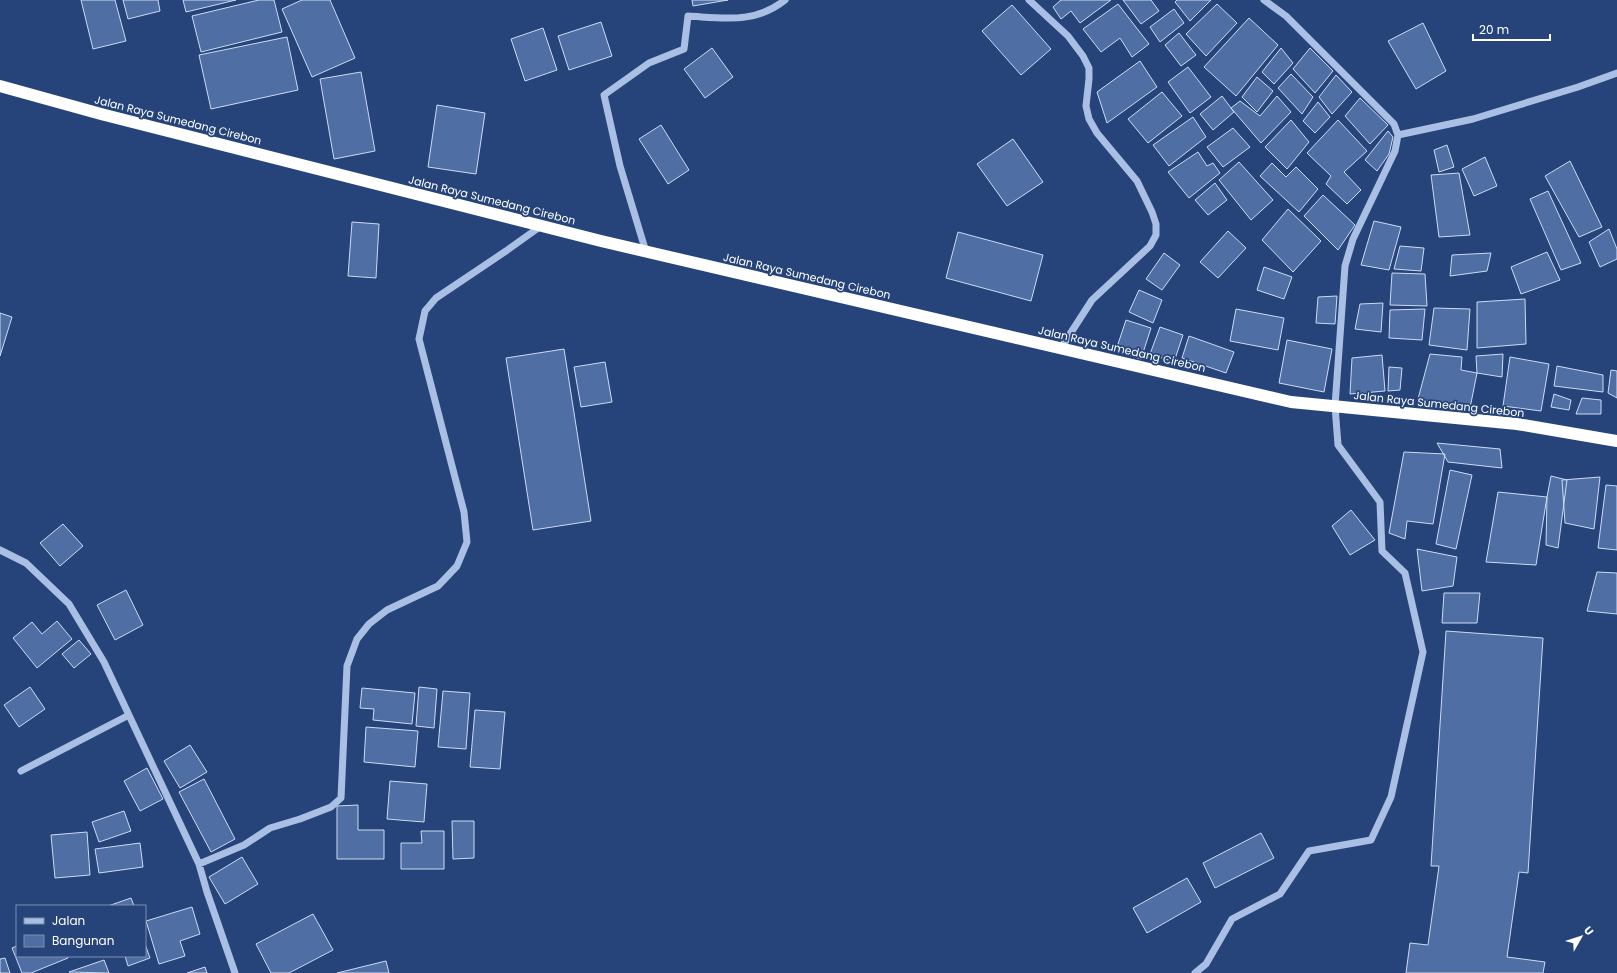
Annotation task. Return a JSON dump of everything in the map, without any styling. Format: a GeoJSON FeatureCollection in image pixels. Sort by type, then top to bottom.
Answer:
{"type":"FeatureCollection","features":[{"type":"Feature","properties":{"kind":"highway","name":"Jalan Raya Sumedang Cirebon"},"geometry":{"type":"LineString","coordinates":[[0,86],[101,114],[646,252],[1291,402],[1517,424],[1617,441]]}},
{"type":"Feature","properties":{"kind":"street"},"geometry":{"type":"LineString","coordinates":[[646,252],[620,166],[604,94],[649,63],[684,49],[688,16],[745,18],[766,12],[785,0]]}},
{"type":"Feature","properties":{"kind":"street"},"geometry":{"type":"LineString","coordinates":[[1029,0],[1068,36],[1083,56],[1089,68],[1086,106],[1089,119],[1097,133],[1137,181],[1156,224],[1156,235],[1150,246],[1092,300],[1061,348]]}},
{"type":"Feature","properties":{"kind":"street"},"geometry":{"type":"LineString","coordinates":[[1195,973],[1206,964],[1232,919],[1280,894],[1309,852],[1371,840],[1392,797],[1422,652],[1405,573],[1382,551],[1380,502],[1338,445],[1335,406],[1345,266],[1353,239],[1395,151],[1398,135],[1394,124],[1286,16],[1264,0]]}},
{"type":"Feature","properties":{"kind":"street"},"geometry":{"type":"LineString","coordinates":[[1398,135],[1473,119],[1578,87],[1617,73]]}},
{"type":"Feature","properties":{"kind":"street"},"geometry":{"type":"LineString","coordinates":[[200,864],[244,845],[270,828],[300,819],[331,807],[341,798],[348,666],[357,639],[369,624],[387,610],[438,586],[457,566],[467,542],[464,512],[446,441],[429,383],[419,339],[425,311],[436,298],[541,226]]}},
{"type":"Feature","properties":{"kind":"street"},"geometry":{"type":"LineString","coordinates":[[0,550],[26,563],[69,604],[104,662],[200,864],[207,892],[235,973]]}},
{"type":"Feature","properties":{"kind":"street"},"geometry":{"type":"LineString","coordinates":[[21,771],[129,715]]}},
{"type":"Feature","properties":{"kind":"building"},"geometry":{"type":"Polygon","coordinates":[[[81,0],[115,0],[126,41],[93,49],[81,0]]]}},
{"type":"Feature","properties":{"kind":"building"},"geometry":{"type":"Polygon","coordinates":[[[123,0],[158,0],[160,11],[128,19],[123,0]]]}},
{"type":"Feature","properties":{"kind":"building"},"geometry":{"type":"Polygon","coordinates":[[[183,0],[236,0],[186,12],[183,0]]]}},
{"type":"Feature","properties":{"kind":"building"},"geometry":{"type":"Polygon","coordinates":[[[259,0],[274,0],[282,32],[201,52],[192,16],[259,0]]]}},
{"type":"Feature","properties":{"kind":"building"},"geometry":{"type":"Polygon","coordinates":[[[302,0],[330,0],[355,58],[312,77],[282,9],[302,0]]]}},
{"type":"Feature","properties":{"kind":"building"},"geometry":{"type":"Polygon","coordinates":[[[692,0],[728,0],[693,6],[692,0]]]}},
{"type":"Feature","properties":{"kind":"building"},"geometry":{"type":"Polygon","coordinates":[[[1061,0],[1111,0],[1080,23],[1071,11],[1061,19],[1053,7],[1061,0]]]}},
{"type":"Feature","properties":{"kind":"building"},"geometry":{"type":"Polygon","coordinates":[[[1123,0],[1151,0],[1159,11],[1141,24],[1123,0]]]}},
{"type":"Feature","properties":{"kind":"building"},"geometry":{"type":"Polygon","coordinates":[[[1177,0],[1211,0],[1190,21],[1175,2],[1177,0]]]}},
{"type":"Feature","properties":{"kind":"building"},"geometry":{"type":"Polygon","coordinates":[[[1118,4],[1149,44],[1132,57],[1120,38],[1101,52],[1083,29],[1118,4]]]}},
{"type":"Feature","properties":{"kind":"building"},"geometry":{"type":"Polygon","coordinates":[[[1217,4],[1237,23],[1206,56],[1186,34],[1217,4]]]}},
{"type":"Feature","properties":{"kind":"building"},"geometry":{"type":"Polygon","coordinates":[[[1012,5],[1051,49],[1021,75],[982,31],[1012,5]]]}},
{"type":"Feature","properties":{"kind":"building"},"geometry":{"type":"Polygon","coordinates":[[[1174,9],[1184,23],[1160,42],[1150,27],[1174,9]]]}},
{"type":"Feature","properties":{"kind":"building"},"geometry":{"type":"Polygon","coordinates":[[[1249,18],[1278,45],[1236,96],[1204,67],[1249,18]]]}},
{"type":"Feature","properties":{"kind":"building"},"geometry":{"type":"Polygon","coordinates":[[[601,22],[612,56],[569,70],[558,36],[601,22]]]}},
{"type":"Feature","properties":{"kind":"building"},"geometry":{"type":"Polygon","coordinates":[[[1423,23],[1446,71],[1416,89],[1388,41],[1423,23]]]}},
{"type":"Feature","properties":{"kind":"building"},"geometry":{"type":"Polygon","coordinates":[[[543,28],[557,70],[525,81],[511,39],[543,28]]]}},
{"type":"Feature","properties":{"kind":"building"},"geometry":{"type":"Polygon","coordinates":[[[1179,33],[1196,55],[1181,66],[1165,45],[1179,33]]]}},
{"type":"Feature","properties":{"kind":"building"},"geometry":{"type":"Polygon","coordinates":[[[287,37],[298,90],[211,109],[199,55],[287,37]]]}},
{"type":"Feature","properties":{"kind":"building"},"geometry":{"type":"Polygon","coordinates":[[[712,48],[733,77],[705,98],[684,69],[712,48]]]}},
{"type":"Feature","properties":{"kind":"building"},"geometry":{"type":"Polygon","coordinates":[[[1281,48],[1293,63],[1274,84],[1262,72],[1281,48]]]}},
{"type":"Feature","properties":{"kind":"building"},"geometry":{"type":"Polygon","coordinates":[[[1310,48],[1333,71],[1315,93],[1293,69],[1310,48]]]}},
{"type":"Feature","properties":{"kind":"building"},"geometry":{"type":"Polygon","coordinates":[[[1140,61],[1157,87],[1107,123],[1097,92],[1140,61]]]}},
{"type":"Feature","properties":{"kind":"building"},"geometry":{"type":"Polygon","coordinates":[[[1188,67],[1211,97],[1190,113],[1168,82],[1188,67]]]}},
{"type":"Feature","properties":{"kind":"building"},"geometry":{"type":"Polygon","coordinates":[[[361,72],[375,151],[334,159],[320,79],[361,72]]]}},
{"type":"Feature","properties":{"kind":"building"},"geometry":{"type":"Polygon","coordinates":[[[1291,74],[1313,97],[1302,114],[1278,88],[1291,74]]]}},
{"type":"Feature","properties":{"kind":"building"},"geometry":{"type":"Polygon","coordinates":[[[1336,75],[1352,92],[1332,114],[1319,97],[1336,75]]]}},
{"type":"Feature","properties":{"kind":"building"},"geometry":{"type":"Polygon","coordinates":[[[1257,77],[1273,91],[1257,112],[1242,97],[1257,77]]]}},
{"type":"Feature","properties":{"kind":"building"},"geometry":{"type":"Polygon","coordinates":[[[1162,92],[1182,116],[1148,143],[1128,119],[1162,92]]]}},
{"type":"Feature","properties":{"kind":"building"},"geometry":{"type":"Polygon","coordinates":[[[1222,96],[1234,112],[1213,130],[1200,114],[1222,96]]]}},
{"type":"Feature","properties":{"kind":"building"},"geometry":{"type":"Polygon","coordinates":[[[1277,96],[1291,112],[1261,143],[1231,108],[1240,101],[1260,116],[1277,96]]]}},
{"type":"Feature","properties":{"kind":"building"},"geometry":{"type":"Polygon","coordinates":[[[1360,98],[1388,125],[1370,144],[1345,116],[1360,98]]]}},
{"type":"Feature","properties":{"kind":"building"},"geometry":{"type":"Polygon","coordinates":[[[1318,102],[1330,117],[1315,133],[1303,121],[1318,102]]]}},
{"type":"Feature","properties":{"kind":"building"},"geometry":{"type":"Polygon","coordinates":[[[437,105],[485,113],[476,174],[428,167],[437,105]]]}},
{"type":"Feature","properties":{"kind":"building"},"geometry":{"type":"Polygon","coordinates":[[[1193,117],[1206,137],[1169,166],[1153,145],[1193,117]]]}},
{"type":"Feature","properties":{"kind":"building"},"geometry":{"type":"Polygon","coordinates":[[[1291,120],[1309,142],[1287,169],[1265,147],[1291,120]]]}},
{"type":"Feature","properties":{"kind":"building"},"geometry":{"type":"Polygon","coordinates":[[[1338,120],[1367,151],[1344,172],[1361,190],[1347,204],[1326,184],[1331,176],[1307,153],[1338,120]]]}},
{"type":"Feature","properties":{"kind":"building"},"geometry":{"type":"Polygon","coordinates":[[[661,125],[689,170],[668,184],[639,139],[661,125]]]}},
{"type":"Feature","properties":{"kind":"building"},"geometry":{"type":"Polygon","coordinates":[[[1233,128],[1250,147],[1223,167],[1207,147],[1233,128]]]}},
{"type":"Feature","properties":{"kind":"building"},"geometry":{"type":"Polygon","coordinates":[[[1388,131],[1393,137],[1389,154],[1377,171],[1365,160],[1388,131]]]}},
{"type":"Feature","properties":{"kind":"building"},"geometry":{"type":"Polygon","coordinates":[[[1013,139],[1043,182],[1007,206],[977,164],[1013,139]]]}},
{"type":"Feature","properties":{"kind":"building"},"geometry":{"type":"Polygon","coordinates":[[[1447,145],[1454,167],[1439,172],[1434,150],[1447,145]]]}},
{"type":"Feature","properties":{"kind":"building"},"geometry":{"type":"Polygon","coordinates":[[[1198,152],[1207,166],[1213,163],[1220,173],[1189,198],[1168,172],[1198,152]]]}},
{"type":"Feature","properties":{"kind":"building"},"geometry":{"type":"Polygon","coordinates":[[[1485,157],[1497,186],[1474,196],[1462,169],[1485,157]]]}},
{"type":"Feature","properties":{"kind":"building"},"geometry":{"type":"Polygon","coordinates":[[[1570,161],[1602,227],[1579,237],[1545,176],[1570,161]]]}},
{"type":"Feature","properties":{"kind":"building"},"geometry":{"type":"Polygon","coordinates":[[[1239,162],[1273,200],[1251,220],[1219,180],[1239,162]]]}},
{"type":"Feature","properties":{"kind":"building"},"geometry":{"type":"Polygon","coordinates":[[[1272,163],[1286,177],[1296,167],[1318,189],[1299,212],[1260,176],[1272,163]]]}},
{"type":"Feature","properties":{"kind":"building"},"geometry":{"type":"Polygon","coordinates":[[[1459,173],[1470,235],[1439,237],[1431,175],[1459,173]]]}},
{"type":"Feature","properties":{"kind":"building"},"geometry":{"type":"Polygon","coordinates":[[[1215,183],[1227,200],[1208,215],[1195,200],[1215,183]]]}},
{"type":"Feature","properties":{"kind":"building"},"geometry":{"type":"Polygon","coordinates":[[[1548,191],[1581,263],[1561,270],[1530,199],[1548,191]]]}},
{"type":"Feature","properties":{"kind":"building"},"geometry":{"type":"Polygon","coordinates":[[[1323,195],[1355,225],[1338,250],[1304,216],[1323,195]]]}},
{"type":"Feature","properties":{"kind":"building"},"geometry":{"type":"Polygon","coordinates":[[[1288,209],[1321,241],[1293,272],[1262,240],[1288,209]]]}},
{"type":"Feature","properties":{"kind":"building"},"geometry":{"type":"Polygon","coordinates":[[[1374,221],[1401,227],[1389,270],[1361,265],[1374,221]]]}},
{"type":"Feature","properties":{"kind":"building"},"geometry":{"type":"Polygon","coordinates":[[[352,222],[379,224],[376,278],[348,276],[352,222]]]}},
{"type":"Feature","properties":{"kind":"building"},"geometry":{"type":"Polygon","coordinates":[[[1609,229],[1617,249],[1617,259],[1600,267],[1589,242],[1609,229]]]}},
{"type":"Feature","properties":{"kind":"building"},"geometry":{"type":"Polygon","coordinates":[[[1228,231],[1246,248],[1218,278],[1200,262],[1228,231]]]}},
{"type":"Feature","properties":{"kind":"building"},"geometry":{"type":"Polygon","coordinates":[[[958,232],[1043,255],[1031,301],[946,278],[958,232]]]}},
{"type":"Feature","properties":{"kind":"building"},"geometry":{"type":"Polygon","coordinates":[[[1400,246],[1424,248],[1421,271],[1394,269],[1400,246]]]}},
{"type":"Feature","properties":{"kind":"building"},"geometry":{"type":"Polygon","coordinates":[[[1547,252],[1560,280],[1521,294],[1511,267],[1547,252]]]}},
{"type":"Feature","properties":{"kind":"building"},"geometry":{"type":"Polygon","coordinates":[[[1164,253],[1180,265],[1162,290],[1146,279],[1164,253]]]}},
{"type":"Feature","properties":{"kind":"building"},"geometry":{"type":"Polygon","coordinates":[[[1491,253],[1487,271],[1450,276],[1452,255],[1491,253]]]}},
{"type":"Feature","properties":{"kind":"building"},"geometry":{"type":"Polygon","coordinates":[[[1264,267],[1292,277],[1284,299],[1257,290],[1264,267]]]}},
{"type":"Feature","properties":{"kind":"building"},"geometry":{"type":"Polygon","coordinates":[[[1392,273],[1425,274],[1427,306],[1390,305],[1392,273]]]}},
{"type":"Feature","properties":{"kind":"building"},"geometry":{"type":"Polygon","coordinates":[[[1139,290],[1162,300],[1153,323],[1129,312],[1139,290]]]}},
{"type":"Feature","properties":{"kind":"building"},"geometry":{"type":"Polygon","coordinates":[[[1337,296],[1335,324],[1316,323],[1318,297],[1337,296]]]}},
{"type":"Feature","properties":{"kind":"building"},"geometry":{"type":"Polygon","coordinates":[[[1525,299],[1526,344],[1477,348],[1477,302],[1525,299]]]}},
{"type":"Feature","properties":{"kind":"building"},"geometry":{"type":"Polygon","coordinates":[[[1383,303],[1381,332],[1355,329],[1360,304],[1383,303]]]}},
{"type":"Feature","properties":{"kind":"building"},"geometry":{"type":"Polygon","coordinates":[[[1434,308],[1470,309],[1467,350],[1429,345],[1434,308]]]}},
{"type":"Feature","properties":{"kind":"building"},"geometry":{"type":"Polygon","coordinates":[[[1236,309],[1284,318],[1278,350],[1230,341],[1236,309]]]}},
{"type":"Feature","properties":{"kind":"building"},"geometry":{"type":"Polygon","coordinates":[[[1425,309],[1422,340],[1389,338],[1390,310],[1425,309]]]}},
{"type":"Feature","properties":{"kind":"building"},"geometry":{"type":"Polygon","coordinates":[[[0,313],[12,317],[0,356],[0,313]]]}},
{"type":"Feature","properties":{"kind":"building"},"geometry":{"type":"Polygon","coordinates":[[[1126,320],[1151,328],[1141,359],[1116,350],[1126,320]]]}},
{"type":"Feature","properties":{"kind":"building"},"geometry":{"type":"Polygon","coordinates":[[[1160,327],[1183,335],[1174,362],[1150,354],[1160,327]]]}},
{"type":"Feature","properties":{"kind":"building"},"geometry":{"type":"Polygon","coordinates":[[[1189,336],[1234,352],[1226,373],[1182,358],[1189,336]]]}},
{"type":"Feature","properties":{"kind":"building"},"geometry":{"type":"Polygon","coordinates":[[[1287,340],[1332,349],[1324,392],[1279,383],[1287,340]]]}},
{"type":"Feature","properties":{"kind":"building"},"geometry":{"type":"Polygon","coordinates":[[[564,349],[591,521],[533,530],[506,358],[564,349]]]}},
{"type":"Feature","properties":{"kind":"building"},"geometry":{"type":"Polygon","coordinates":[[[1430,354],[1462,357],[1461,370],[1477,373],[1470,408],[1418,399],[1430,354]]]}},
{"type":"Feature","properties":{"kind":"building"},"geometry":{"type":"Polygon","coordinates":[[[1503,354],[1502,377],[1477,373],[1476,356],[1503,354]]]}},
{"type":"Feature","properties":{"kind":"building"},"geometry":{"type":"Polygon","coordinates":[[[1382,355],[1385,391],[1350,394],[1352,358],[1382,355]]]}},
{"type":"Feature","properties":{"kind":"building"},"geometry":{"type":"Polygon","coordinates":[[[1510,357],[1549,364],[1541,411],[1503,406],[1510,357]]]}},
{"type":"Feature","properties":{"kind":"building"},"geometry":{"type":"Polygon","coordinates":[[[605,362],[612,402],[581,407],[574,367],[605,362]]]}},
{"type":"Feature","properties":{"kind":"building"},"geometry":{"type":"Polygon","coordinates":[[[1557,366],[1603,375],[1603,392],[1554,386],[1557,366]]]}},
{"type":"Feature","properties":{"kind":"building"},"geometry":{"type":"Polygon","coordinates":[[[1389,367],[1402,368],[1400,390],[1388,391],[1389,367]]]}},
{"type":"Feature","properties":{"kind":"building"},"geometry":{"type":"Polygon","coordinates":[[[1611,370],[1617,371],[1617,398],[1608,393],[1611,370]]]}},
{"type":"Feature","properties":{"kind":"building"},"geometry":{"type":"Polygon","coordinates":[[[1554,394],[1571,400],[1569,410],[1551,407],[1554,394]]]}},
{"type":"Feature","properties":{"kind":"building"},"geometry":{"type":"Polygon","coordinates":[[[1582,398],[1601,400],[1601,414],[1576,414],[1582,398]]]}},
{"type":"Feature","properties":{"kind":"building"},"geometry":{"type":"Polygon","coordinates":[[[1437,443],[1500,449],[1502,468],[1448,462],[1437,443]]]}},
{"type":"Feature","properties":{"kind":"building"},"geometry":{"type":"Polygon","coordinates":[[[1404,452],[1445,454],[1433,524],[1407,521],[1405,539],[1389,533],[1404,452]]]}},
{"type":"Feature","properties":{"kind":"building"},"geometry":{"type":"Polygon","coordinates":[[[1450,470],[1472,475],[1456,549],[1436,544],[1450,470]]]}},
{"type":"Feature","properties":{"kind":"building"},"geometry":{"type":"Polygon","coordinates":[[[1551,476],[1567,480],[1558,548],[1546,545],[1547,497],[1551,476]]]}},
{"type":"Feature","properties":{"kind":"building"},"geometry":{"type":"Polygon","coordinates":[[[1600,477],[1594,529],[1565,523],[1562,480],[1600,477]]]}},
{"type":"Feature","properties":{"kind":"building"},"geometry":{"type":"Polygon","coordinates":[[[1606,485],[1617,486],[1617,550],[1598,548],[1606,485]]]}},
{"type":"Feature","properties":{"kind":"building"},"geometry":{"type":"Polygon","coordinates":[[[1498,492],[1547,497],[1536,565],[1486,562],[1498,492]]]}},
{"type":"Feature","properties":{"kind":"building"},"geometry":{"type":"Polygon","coordinates":[[[1351,510],[1375,540],[1350,555],[1332,526],[1351,510]]]}},
{"type":"Feature","properties":{"kind":"building"},"geometry":{"type":"Polygon","coordinates":[[[63,524],[83,546],[60,566],[40,543],[63,524]]]}},
{"type":"Feature","properties":{"kind":"building"},"geometry":{"type":"Polygon","coordinates":[[[1417,549],[1457,557],[1453,586],[1422,591],[1417,549]]]}},
{"type":"Feature","properties":{"kind":"building"},"geometry":{"type":"Polygon","coordinates":[[[1597,572],[1617,573],[1617,614],[1587,611],[1597,572]]]}},
{"type":"Feature","properties":{"kind":"building"},"geometry":{"type":"Polygon","coordinates":[[[126,590],[143,625],[115,640],[97,605],[126,590]]]}},
{"type":"Feature","properties":{"kind":"building"},"geometry":{"type":"Polygon","coordinates":[[[1444,593],[1480,593],[1477,623],[1442,623],[1444,593]]]}},
{"type":"Feature","properties":{"kind":"building"},"geometry":{"type":"Polygon","coordinates":[[[57,621],[72,639],[37,668],[13,638],[32,622],[42,634],[57,621]]]}},
{"type":"Feature","properties":{"kind":"building"},"geometry":{"type":"Polygon","coordinates":[[[1446,631],[1543,638],[1528,873],[1519,872],[1507,957],[1545,962],[1543,973],[1406,973],[1410,943],[1428,945],[1439,866],[1431,866],[1446,631]]]}},
{"type":"Feature","properties":{"kind":"building"},"geometry":{"type":"Polygon","coordinates":[[[79,640],[91,654],[74,668],[62,654],[79,640]]]}},
{"type":"Feature","properties":{"kind":"building"},"geometry":{"type":"Polygon","coordinates":[[[30,687],[45,709],[19,727],[4,705],[30,687]]]}},
{"type":"Feature","properties":{"kind":"building"},"geometry":{"type":"Polygon","coordinates":[[[419,687],[437,689],[434,728],[416,726],[419,687]]]}},
{"type":"Feature","properties":{"kind":"building"},"geometry":{"type":"Polygon","coordinates":[[[362,688],[415,693],[412,724],[373,720],[374,709],[360,708],[362,688]]]}},
{"type":"Feature","properties":{"kind":"building"},"geometry":{"type":"Polygon","coordinates":[[[443,691],[470,693],[466,749],[438,747],[443,691]]]}},
{"type":"Feature","properties":{"kind":"building"},"geometry":{"type":"Polygon","coordinates":[[[475,710],[505,712],[500,769],[470,767],[475,710]]]}},
{"type":"Feature","properties":{"kind":"building"},"geometry":{"type":"Polygon","coordinates":[[[366,727],[418,731],[415,767],[364,762],[366,727]]]}},
{"type":"Feature","properties":{"kind":"building"},"geometry":{"type":"Polygon","coordinates":[[[190,745],[207,772],[180,788],[164,761],[190,745]]]}},
{"type":"Feature","properties":{"kind":"building"},"geometry":{"type":"Polygon","coordinates":[[[147,768],[163,799],[140,811],[124,781],[147,768]]]}},
{"type":"Feature","properties":{"kind":"building"},"geometry":{"type":"Polygon","coordinates":[[[204,779],[235,839],[211,852],[179,792],[204,779]]]}},
{"type":"Feature","properties":{"kind":"building"},"geometry":{"type":"Polygon","coordinates":[[[390,781],[427,784],[424,822],[387,819],[390,781]]]}},
{"type":"Feature","properties":{"kind":"building"},"geometry":{"type":"Polygon","coordinates":[[[358,805],[358,830],[384,830],[384,859],[337,859],[337,806],[358,805]]]}},
{"type":"Feature","properties":{"kind":"building"},"geometry":{"type":"Polygon","coordinates":[[[124,811],[131,831],[99,842],[92,822],[124,811]]]}},
{"type":"Feature","properties":{"kind":"building"},"geometry":{"type":"Polygon","coordinates":[[[452,821],[474,821],[474,858],[453,859],[452,821]]]}},
{"type":"Feature","properties":{"kind":"building"},"geometry":{"type":"Polygon","coordinates":[[[421,831],[444,831],[444,869],[401,869],[401,843],[422,843],[421,831]]]}},
{"type":"Feature","properties":{"kind":"building"},"geometry":{"type":"Polygon","coordinates":[[[87,832],[90,875],[55,878],[51,835],[87,832]]]}},
{"type":"Feature","properties":{"kind":"building"},"geometry":{"type":"Polygon","coordinates":[[[1261,833],[1274,858],[1215,888],[1203,863],[1261,833]]]}},
{"type":"Feature","properties":{"kind":"building"},"geometry":{"type":"Polygon","coordinates":[[[140,843],[143,867],[99,873],[95,849],[140,843]]]}},
{"type":"Feature","properties":{"kind":"building"},"geometry":{"type":"Polygon","coordinates":[[[242,857],[258,884],[225,904],[209,877],[242,857]]]}},
{"type":"Feature","properties":{"kind":"building"},"geometry":{"type":"Polygon","coordinates":[[[1187,878],[1201,902],[1147,933],[1133,908],[1187,878]]]}},
{"type":"Feature","properties":{"kind":"building"},"geometry":{"type":"Polygon","coordinates":[[[131,898],[134,905],[111,905],[131,898]]]}},
{"type":"Feature","properties":{"kind":"building"},"geometry":{"type":"Polygon","coordinates":[[[192,907],[200,934],[180,941],[185,956],[159,964],[146,921],[192,907]]]}},
{"type":"Feature","properties":{"kind":"building"},"geometry":{"type":"Polygon","coordinates":[[[313,914],[333,950],[289,973],[271,973],[256,944],[313,914]]]}},
{"type":"Feature","properties":{"kind":"building"},"geometry":{"type":"Polygon","coordinates":[[[16,946],[16,957],[68,958],[31,973],[22,973],[12,948],[16,946]]]}},
{"type":"Feature","properties":{"kind":"building"},"geometry":{"type":"Polygon","coordinates":[[[146,947],[150,958],[128,966],[125,957],[146,957],[146,947]]]}},
{"type":"Feature","properties":{"kind":"building"},"geometry":{"type":"Polygon","coordinates":[[[5,958],[10,973],[0,973],[0,959],[5,958]]]}},
{"type":"Feature","properties":{"kind":"building"},"geometry":{"type":"Polygon","coordinates":[[[104,960],[109,973],[69,972],[104,960]]]}},
{"type":"Feature","properties":{"kind":"building"},"geometry":{"type":"Polygon","coordinates":[[[386,961],[389,973],[337,973],[386,961]]]}},
{"type":"Feature","properties":{"kind":"building"},"geometry":{"type":"Polygon","coordinates":[[[205,967],[207,973],[187,973],[205,967]]]}}]}
